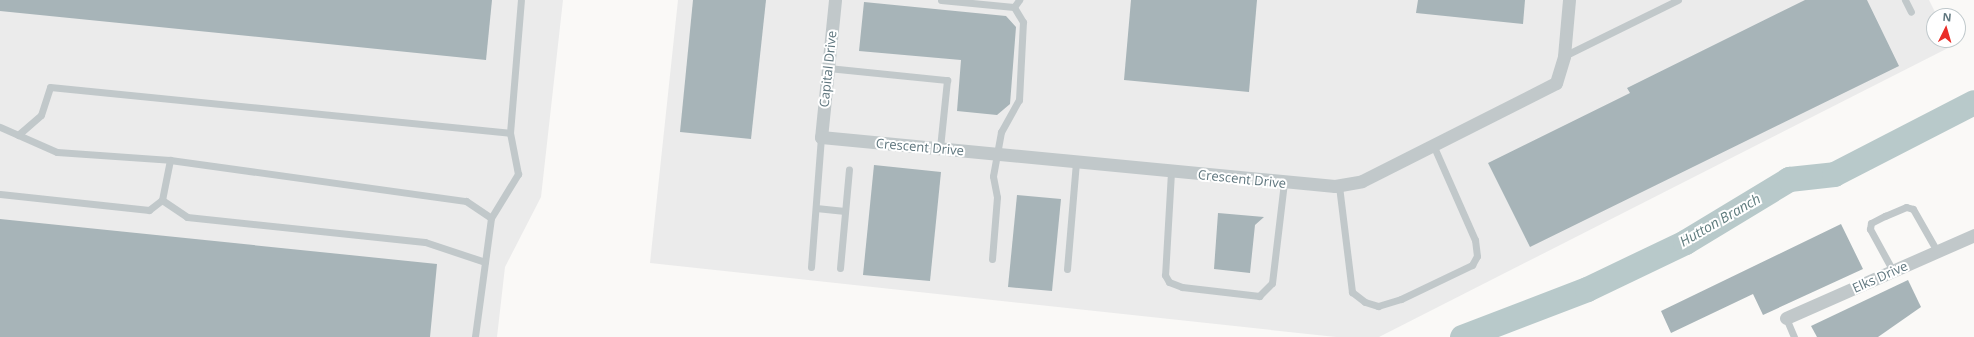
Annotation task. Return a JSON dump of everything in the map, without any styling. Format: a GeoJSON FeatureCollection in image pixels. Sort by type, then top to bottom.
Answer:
{"type":"FeatureCollection","features":[{"type":"Feature","properties":{"kind":"street","name":"Capital Drive"},"geometry":{"type":"LineString","coordinates":[[821,138],[835,0]]}},
{"type":"Feature","properties":{"kind":"street","name":"Crescent Drive"},"geometry":{"type":"LineString","coordinates":[[821,138],[940,148],[1284,183],[1339,186],[1362,181],[1434,146],[1556,83],[1564,56],[1570,0]]}},
{"type":"Feature","properties":{"kind":"street","name":"Elks Drive"},"geometry":{"type":"LineString","coordinates":[[1786,318],[1974,235]]}},
{"type":"Feature","properties":{"kind":"lane"},"geometry":{"type":"LineString","coordinates":[[475,337],[491,218],[518,174],[510,133],[520,0]]}},
{"type":"Feature","properties":{"kind":"lane"},"geometry":{"type":"LineString","coordinates":[[941,0],[1014,7]]}},
{"type":"Feature","properties":{"kind":"lane"},"geometry":{"type":"LineString","coordinates":[[1014,7],[1019,0]]}},
{"type":"Feature","properties":{"kind":"lane"},"geometry":{"type":"LineString","coordinates":[[1564,56],[1678,0]]}},
{"type":"Feature","properties":{"kind":"lane"},"geometry":{"type":"LineString","coordinates":[[1905,0],[1911,12]]}},
{"type":"Feature","properties":{"kind":"lane"},"geometry":{"type":"LineString","coordinates":[[992,259],[997,198],[993,176],[1000,132],[1018,100],[1023,22],[1014,7]]}},
{"type":"Feature","properties":{"kind":"lane"},"geometry":{"type":"LineString","coordinates":[[828,68],[947,80],[940,148]]}},
{"type":"Feature","properties":{"kind":"lane"},"geometry":{"type":"LineString","coordinates":[[18,135],[40,115],[50,87],[510,133]]}},
{"type":"Feature","properties":{"kind":"lane"},"geometry":{"type":"LineString","coordinates":[[0,127],[57,152],[170,160],[466,201],[491,218]]}},
{"type":"Feature","properties":{"kind":"lane"},"geometry":{"type":"LineString","coordinates":[[811,267],[821,138]]}},
{"type":"Feature","properties":{"kind":"lane"},"geometry":{"type":"LineString","coordinates":[[1339,186],[1352,292],[1365,302],[1378,306],[1401,299],[1472,265],[1477,256],[1475,240],[1434,146]]}},
{"type":"Feature","properties":{"kind":"lane"},"geometry":{"type":"LineString","coordinates":[[0,194],[149,210],[162,200],[170,160]]}},
{"type":"Feature","properties":{"kind":"lane"},"geometry":{"type":"LineString","coordinates":[[1067,269],[1076,162]]}},
{"type":"Feature","properties":{"kind":"lane"},"geometry":{"type":"LineString","coordinates":[[840,268],[849,169]]}},
{"type":"Feature","properties":{"kind":"lane"},"geometry":{"type":"LineString","coordinates":[[1171,172],[1165,275],[1169,282],[1182,287],[1259,296],[1272,283],[1284,183]]}},
{"type":"Feature","properties":{"kind":"lane"},"geometry":{"type":"LineString","coordinates":[[162,200],[187,217],[425,242],[485,262]]}},
{"type":"Feature","properties":{"kind":"lane"},"geometry":{"type":"LineString","coordinates":[[1893,271],[1870,229],[1871,223],[1885,216],[1906,207],[1913,209],[1937,251]]}},
{"type":"Feature","properties":{"kind":"lane"},"geometry":{"type":"LineString","coordinates":[[816,208],[845,212]]}},
{"type":"Feature","properties":{"kind":"lane"},"geometry":{"type":"LineString","coordinates":[[1786,318],[1794,337]]}},
{"type":"Feature","properties":{"kind":"shaded area"},"geometry":{"type":"Polygon","coordinates":[[[0,0],[563,0],[541,197],[505,267],[497,337],[0,337],[0,0]]]}},
{"type":"Feature","properties":{"kind":"shaded area"},"geometry":{"type":"Polygon","coordinates":[[[678,0],[1929,0],[1933,8],[1926,8],[1926,48],[1948,48],[1379,337],[1336,337],[650,263],[678,0]]]}},
{"type":"Feature","properties":{"kind":"building"},"geometry":{"type":"Polygon","coordinates":[[[0,0],[492,0],[486,60],[0,11],[0,0]]]}},
{"type":"Feature","properties":{"kind":"building"},"geometry":{"type":"Polygon","coordinates":[[[693,0],[766,0],[751,139],[680,132],[693,0]]]}},
{"type":"Feature","properties":{"kind":"building"},"geometry":{"type":"Polygon","coordinates":[[[1131,0],[1257,0],[1249,92],[1124,80],[1131,0]]]}},
{"type":"Feature","properties":{"kind":"building"},"geometry":{"type":"Polygon","coordinates":[[[1418,0],[1525,0],[1523,24],[1416,13],[1418,0]]]}},
{"type":"Feature","properties":{"kind":"building"},"geometry":{"type":"Polygon","coordinates":[[[1805,0],[1867,0],[1899,66],[1530,247],[1488,163],[1630,93],[1627,88],[1805,0]]]}},
{"type":"Feature","properties":{"kind":"building"},"geometry":{"type":"Polygon","coordinates":[[[864,2],[1006,16],[1016,27],[1010,104],[997,115],[957,111],[961,60],[859,51],[864,2]]]}},
{"type":"Feature","properties":{"kind":"building"},"geometry":{"type":"Polygon","coordinates":[[[874,165],[941,172],[930,281],[863,275],[874,165]]]}},
{"type":"Feature","properties":{"kind":"building"},"geometry":{"type":"Polygon","coordinates":[[[1017,195],[1061,199],[1052,291],[1008,287],[1017,195]]]}},
{"type":"Feature","properties":{"kind":"building"},"geometry":{"type":"Polygon","coordinates":[[[1218,213],[1264,217],[1255,225],[1250,273],[1214,269],[1218,213]]]}},
{"type":"Feature","properties":{"kind":"building"},"geometry":{"type":"Polygon","coordinates":[[[0,219],[437,264],[430,337],[0,337],[0,219]]]}},
{"type":"Feature","properties":{"kind":"building"},"geometry":{"type":"Polygon","coordinates":[[[1841,224],[1863,269],[1763,315],[1753,294],[1671,333],[1661,311],[1841,224]]]}},
{"type":"Feature","properties":{"kind":"building"},"geometry":{"type":"Polygon","coordinates":[[[1908,280],[1921,307],[1878,337],[1817,337],[1811,326],[1908,280]]]}},
{"type":"Feature","properties":{"kind":"waterway","name":"Hutton Branch"},"geometry":{"type":"LineString","coordinates":[[1462,337],[1587,289],[1685,242],[1789,179],[1834,174],[1974,102]]}}]}
